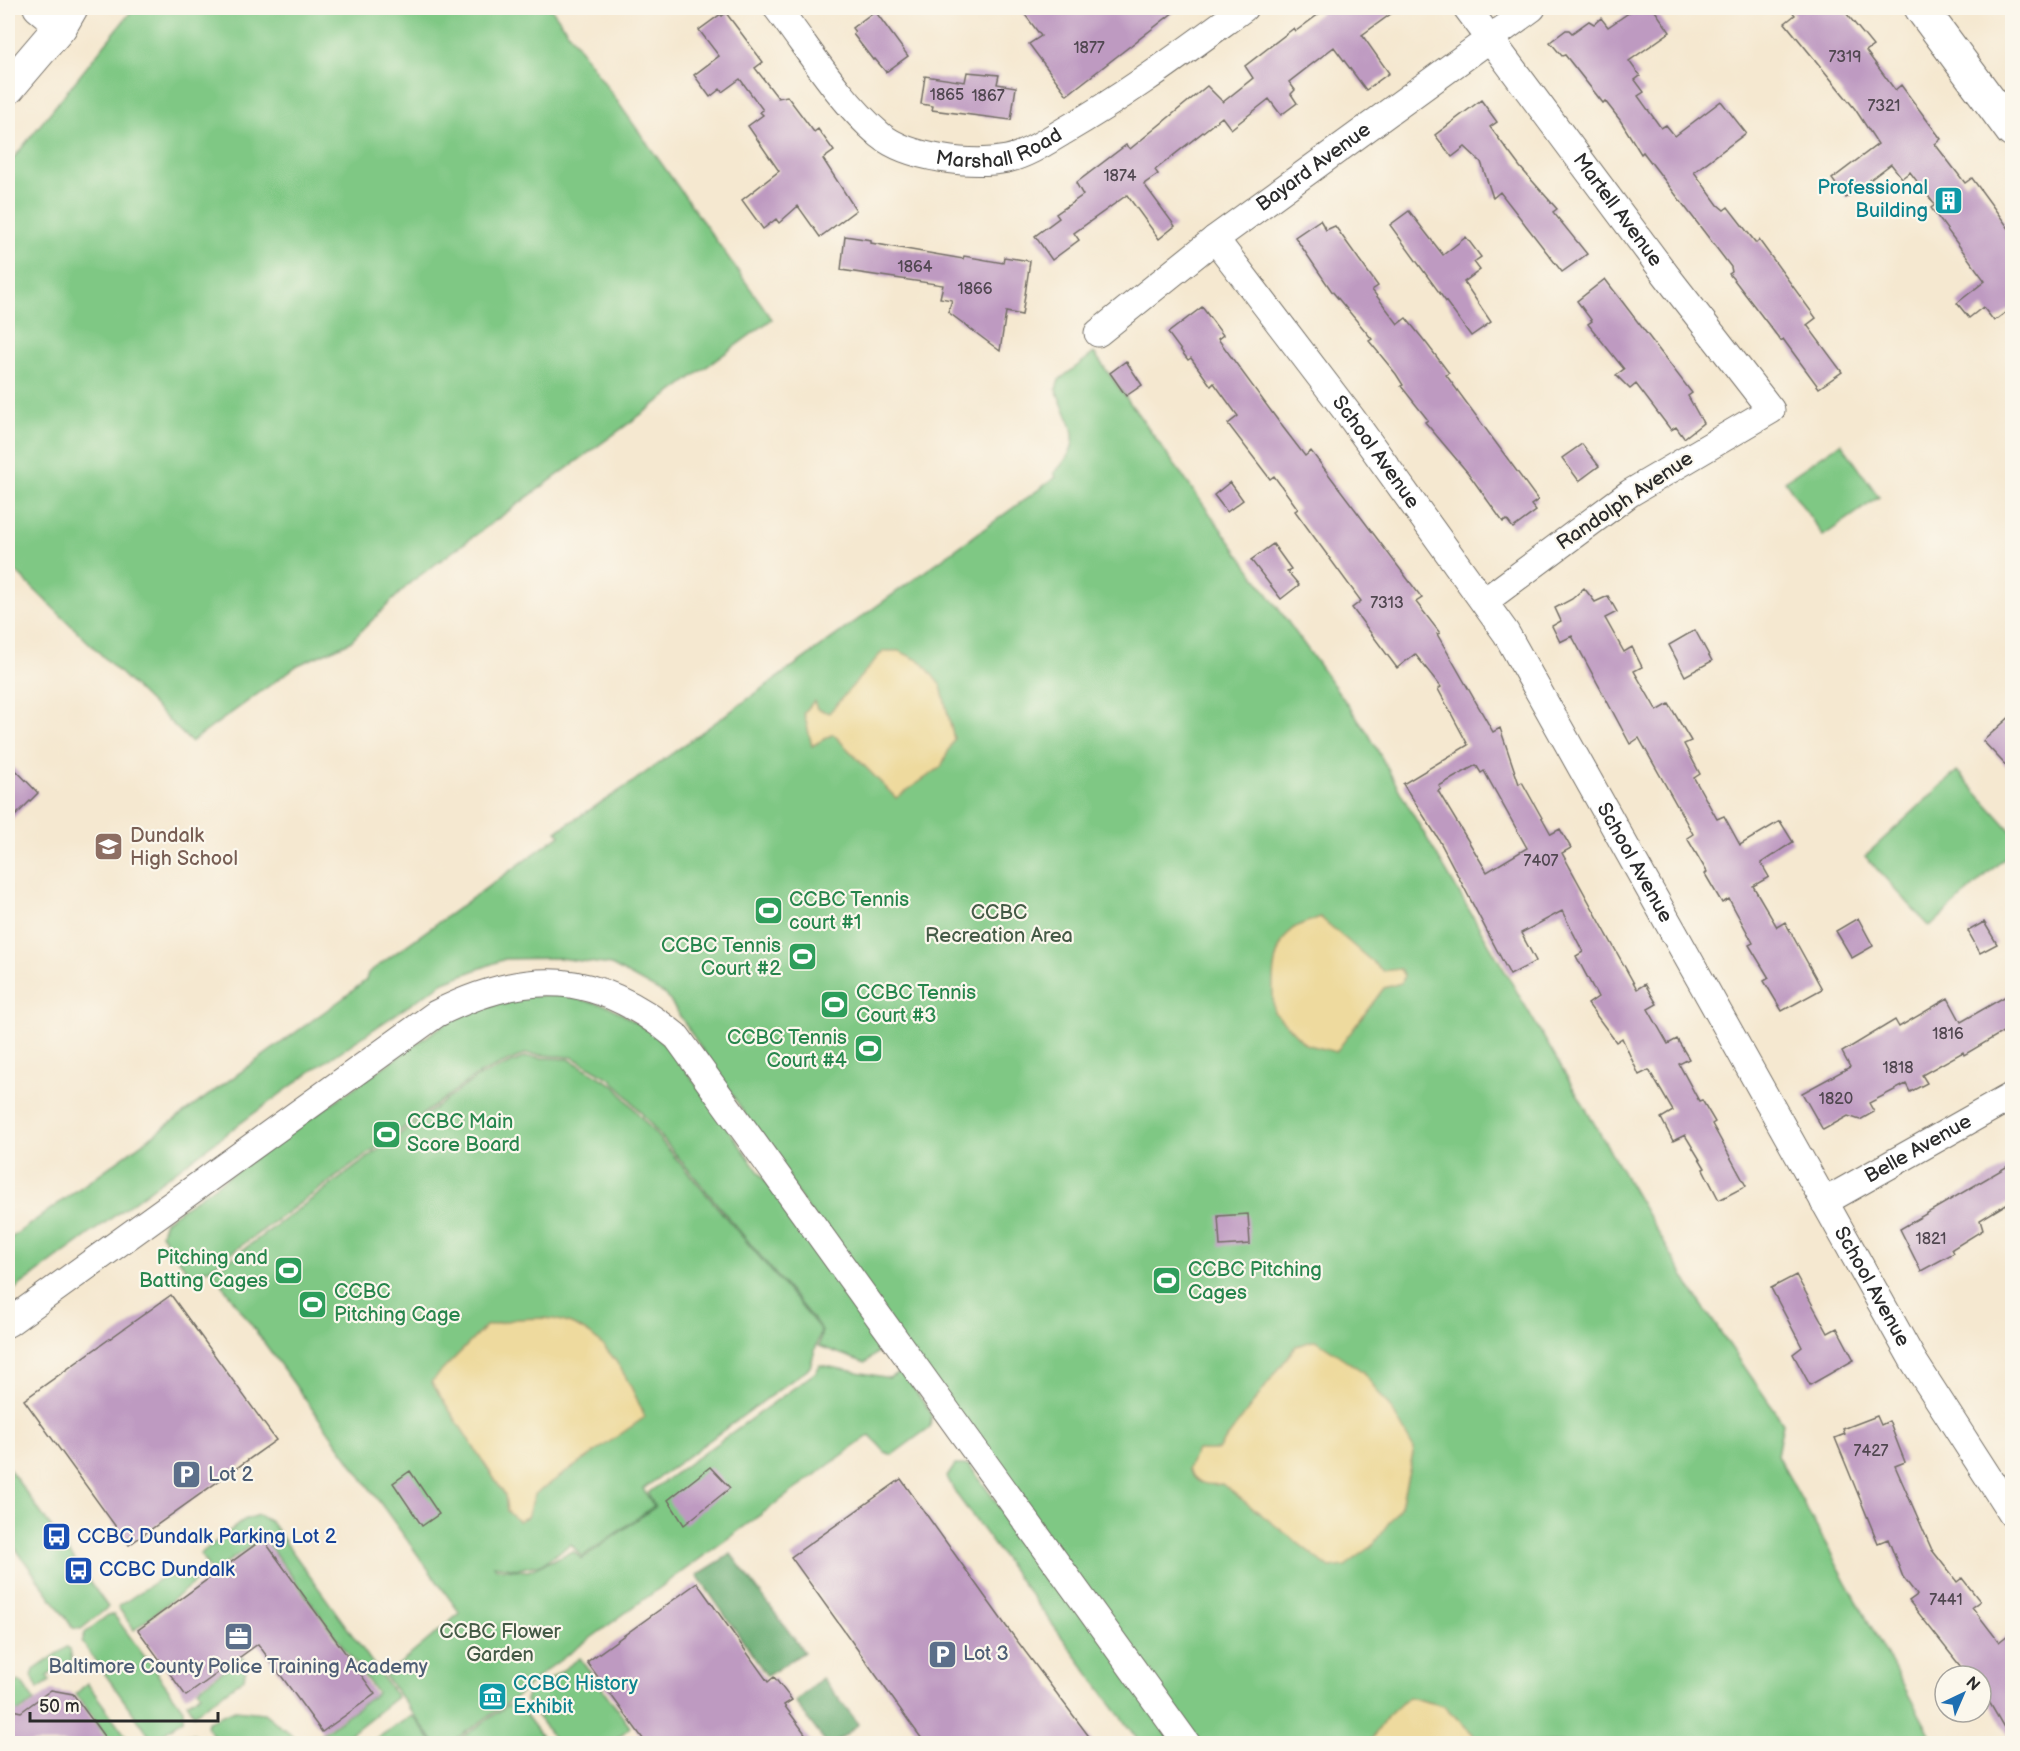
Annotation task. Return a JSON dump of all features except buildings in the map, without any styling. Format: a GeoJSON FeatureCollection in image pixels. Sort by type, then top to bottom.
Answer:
{"type":"FeatureCollection","features":[{"type":"Feature","properties":{"kind":"main road"},"geometry":{"type":"LineString","coordinates":[[1921,8],[2013,131]]}},
{"type":"Feature","properties":{"kind":"main road"},"geometry":{"type":"LineString","coordinates":[[8,88],[56,14]]}},
{"type":"Feature","properties":{"kind":"street","name":"Marshall Road"},"geometry":{"type":"LineString","coordinates":[[777,8],[855,110],[881,136],[905,148],[935,157],[977,162],[1009,159],[1080,123],[1244,8]]}},
{"type":"Feature","properties":{"kind":"street","name":"Martell Avenue"},"geometry":{"type":"LineString","coordinates":[[1467,8],[1573,146],[1666,275],[1771,410]]}},
{"type":"Feature","properties":{"kind":"street","name":"Bayard Avenue"},"geometry":{"type":"LineString","coordinates":[[1098,333],[1215,239],[1532,8]]}},
{"type":"Feature","properties":{"kind":"street","name":"School Avenue"},"geometry":{"type":"LineString","coordinates":[[1215,239],[1350,416],[1485,601],[1511,642],[1934,1395],[2010,1506]]}},
{"type":"Feature","properties":{"kind":"street","name":"Randolph Avenue"},"geometry":{"type":"LineString","coordinates":[[1485,601],[1630,493],[1771,410]]}},
{"type":"Feature","properties":{"kind":"street"},"geometry":{"type":"LineString","coordinates":[[8,1323],[436,1014],[473,995],[504,986],[534,982],[562,983],[614,996],[650,1015],[677,1037],[1187,1743]]}},
{"type":"Feature","properties":{"kind":"street","name":"Belle Avenue"},"geometry":{"type":"LineString","coordinates":[[1824,1202],[2013,1096]]}},
{"type":"Feature","properties":{"kind":"green space"},"geometry":{"type":"Polygon","coordinates":[[[134,8],[551,8],[772,319],[411,582],[350,642],[298,665],[191,742],[8,564],[8,165],[134,8]]]}},
{"type":"Feature","properties":{"kind":"green space","name":"CCBC Recreation Area"},"geometry":{"type":"Polygon","coordinates":[[[1094,353],[1368,733],[1408,806],[1693,1292],[1783,1423],[1777,1455],[1935,1743],[1140,1743],[957,1495],[947,1477],[955,1465],[969,1465],[1048,1572],[666,995],[611,965],[559,958],[505,959],[444,982],[313,1070],[8,1294],[8,1240],[342,999],[366,980],[368,973],[560,835],[557,831],[627,786],[1056,477],[1054,473],[1071,450],[1073,431],[1056,389],[1059,380],[1094,353]]]}},
{"type":"Feature","properties":{"kind":"green space"},"geometry":{"type":"Polygon","coordinates":[[[1841,443],[1879,497],[1823,536],[1785,481],[1841,443]]]}},
{"type":"Feature","properties":{"kind":"green space"},"geometry":{"type":"Polygon","coordinates":[[[1957,771],[2012,832],[2012,851],[1930,927],[1865,856],[1957,771]]]}},
{"type":"Feature","properties":{"kind":"green space"},"geometry":{"type":"Polygon","coordinates":[[[559,995],[609,1006],[652,1032],[676,1056],[884,1347],[865,1363],[819,1346],[822,1330],[628,1097],[611,1079],[572,1057],[525,1054],[477,1075],[209,1269],[189,1274],[161,1234],[165,1221],[463,1011],[504,996],[559,995]]]}},
{"type":"Feature","properties":{"kind":"green space","name":"CCBC Flower Garden"},"geometry":{"type":"Polygon","coordinates":[[[525,1057],[569,1059],[614,1085],[821,1330],[810,1367],[643,1489],[654,1506],[582,1557],[571,1544],[542,1564],[518,1569],[494,1565],[496,1568],[528,1571],[573,1551],[582,1559],[655,1507],[648,1493],[816,1372],[820,1365],[889,1378],[901,1371],[932,1414],[930,1427],[892,1455],[885,1452],[870,1435],[544,1672],[519,1695],[450,1743],[435,1743],[385,1676],[460,1613],[213,1272],[476,1078],[525,1057]]]}},
{"type":"Feature","properties":{"kind":"green space"},"geometry":{"type":"Polygon","coordinates":[[[8,1467],[108,1607],[81,1629],[73,1628],[8,1538],[8,1467]]]}},
{"type":"Feature","properties":{"kind":"green space"},"geometry":{"type":"Polygon","coordinates":[[[258,1515],[271,1522],[397,1697],[340,1742],[323,1743],[318,1737],[377,1693],[263,1537],[212,1573],[200,1554],[244,1520],[258,1515]]]}},
{"type":"Feature","properties":{"kind":"green space"},"geometry":{"type":"Polygon","coordinates":[[[731,1554],[804,1652],[767,1676],[697,1575],[731,1554]]]}},
{"type":"Feature","properties":{"kind":"green space"},"geometry":{"type":"Polygon","coordinates":[[[164,1576],[200,1578],[134,1630],[118,1607],[164,1576]]]}},
{"type":"Feature","properties":{"kind":"green space"},"geometry":{"type":"Polygon","coordinates":[[[108,1615],[114,1615],[183,1709],[183,1719],[153,1741],[82,1642],[85,1633],[108,1615]]]}},
{"type":"Feature","properties":{"kind":"green space"},"geometry":{"type":"Polygon","coordinates":[[[67,1647],[70,1649],[72,1660],[47,1676],[50,1681],[38,1689],[32,1676],[34,1670],[67,1647]]]}},
{"type":"Feature","properties":{"kind":"green space"},"geometry":{"type":"Polygon","coordinates":[[[242,1657],[247,1663],[244,1678],[194,1714],[187,1703],[201,1694],[198,1689],[242,1657]]]}},
{"type":"Feature","properties":{"kind":"green space"},"geometry":{"type":"Polygon","coordinates":[[[580,1658],[630,1727],[612,1743],[557,1743],[526,1701],[527,1695],[580,1658]]]}},
{"type":"Feature","properties":{"kind":"green space"},"geometry":{"type":"Polygon","coordinates":[[[822,1678],[859,1724],[835,1743],[826,1743],[795,1702],[822,1678]]]}},
{"type":"Feature","properties":{"kind":"green space"},"geometry":{"type":"Polygon","coordinates":[[[18,1681],[22,1683],[34,1701],[11,1717],[8,1715],[8,1689],[18,1681]]]}},
{"type":"Feature","properties":{"kind":"green space"},"geometry":{"type":"Polygon","coordinates":[[[87,1683],[131,1743],[111,1743],[76,1694],[87,1683]]]}},
{"type":"Feature","properties":{"kind":"green space"},"geometry":{"type":"Polygon","coordinates":[[[515,1704],[520,1707],[547,1743],[454,1743],[507,1706],[515,1704]]]}},
{"type":"Feature","properties":{"kind":"green space"},"geometry":{"type":"Polygon","coordinates":[[[235,1710],[264,1713],[301,1743],[218,1743],[206,1726],[208,1721],[235,1710]]]}},
{"type":"Feature","properties":{"kind":"green space"},"geometry":{"type":"Polygon","coordinates":[[[411,1716],[415,1718],[433,1743],[369,1743],[411,1716]]]}},
{"type":"Feature","properties":{"kind":"green space"},"geometry":{"type":"Polygon","coordinates":[[[186,1735],[194,1735],[205,1743],[177,1743],[186,1735]]]}},
{"type":"Feature","properties":{"kind":"sand"},"geometry":{"type":"Polygon","coordinates":[[[883,651],[899,651],[922,662],[941,686],[954,739],[941,767],[896,798],[833,734],[812,746],[804,713],[814,701],[817,709],[829,713],[883,651]]]}},
{"type":"Feature","properties":{"kind":"sand"},"geometry":{"type":"Polygon","coordinates":[[[1320,917],[1383,971],[1400,969],[1404,976],[1401,983],[1384,988],[1336,1052],[1305,1044],[1274,1012],[1274,970],[1283,940],[1293,929],[1320,917]]]}},
{"type":"Feature","properties":{"kind":"sand"},"geometry":{"type":"Polygon","coordinates":[[[516,1319],[553,1319],[587,1332],[600,1343],[621,1369],[645,1417],[535,1494],[527,1517],[518,1521],[507,1511],[505,1495],[431,1382],[486,1326],[516,1319]]]}},
{"type":"Feature","properties":{"kind":"sand"},"geometry":{"type":"Polygon","coordinates":[[[1316,1340],[1362,1371],[1392,1410],[1414,1449],[1401,1506],[1371,1547],[1345,1566],[1330,1568],[1222,1484],[1202,1483],[1188,1469],[1197,1450],[1218,1450],[1296,1346],[1316,1340]]]}},
{"type":"Feature","properties":{"kind":"sand"},"geometry":{"type":"Polygon","coordinates":[[[1408,1697],[1444,1706],[1473,1734],[1475,1743],[1369,1743],[1387,1717],[1408,1697]]]}},
{"type":"Feature","properties":{"kind":"place","name":"Professional Building"},"geometry":{"type":"Point","coordinates":[1949,200]}},
{"type":"Feature","properties":{"kind":"place","name":"Dundalk High School"},"geometry":{"type":"Point","coordinates":[109,847]}},
{"type":"Feature","properties":{"kind":"place","name":"CCBC Tennis court #1"},"geometry":{"type":"Point","coordinates":[768,911]}},
{"type":"Feature","properties":{"kind":"place","name":"CCBC Tennis Court #2"},"geometry":{"type":"Point","coordinates":[802,957]}},
{"type":"Feature","properties":{"kind":"place","name":"CCBC Tennis Court #3"},"geometry":{"type":"Point","coordinates":[835,1004]}},
{"type":"Feature","properties":{"kind":"place","name":"CCBC Tennis Court #4"},"geometry":{"type":"Point","coordinates":[868,1049]}},
{"type":"Feature","properties":{"kind":"place","name":"CCBC Main Score Board"},"geometry":{"type":"Point","coordinates":[386,1134]}},
{"type":"Feature","properties":{"kind":"place","name":"Pitching and Batting Cages"},"geometry":{"type":"Point","coordinates":[289,1270]}},
{"type":"Feature","properties":{"kind":"place","name":"CCBC Pitching Cages"},"geometry":{"type":"Point","coordinates":[1167,1281]}},
{"type":"Feature","properties":{"kind":"place","name":"CCBC Pitching Cage"},"geometry":{"type":"Point","coordinates":[313,1304]}},
{"type":"Feature","properties":{"kind":"place","name":"Lot 2"},"geometry":{"type":"Point","coordinates":[187,1475]}},
{"type":"Feature","properties":{"kind":"place","name":"CCBC Dundalk Parking Lot 2"},"geometry":{"type":"Point","coordinates":[56,1537]}},
{"type":"Feature","properties":{"kind":"place","name":"CCBC Dundalk"},"geometry":{"type":"Point","coordinates":[78,1570]}},
{"type":"Feature","properties":{"kind":"place","name":"Baltimore County Police Training Academy"},"geometry":{"type":"Point","coordinates":[238,1637]}},
{"type":"Feature","properties":{"kind":"place","name":"Lot 3"},"geometry":{"type":"Point","coordinates":[942,1654]}},
{"type":"Feature","properties":{"kind":"place","name":"CCBC History Exhibit"},"geometry":{"type":"Point","coordinates":[492,1696]}}]}
